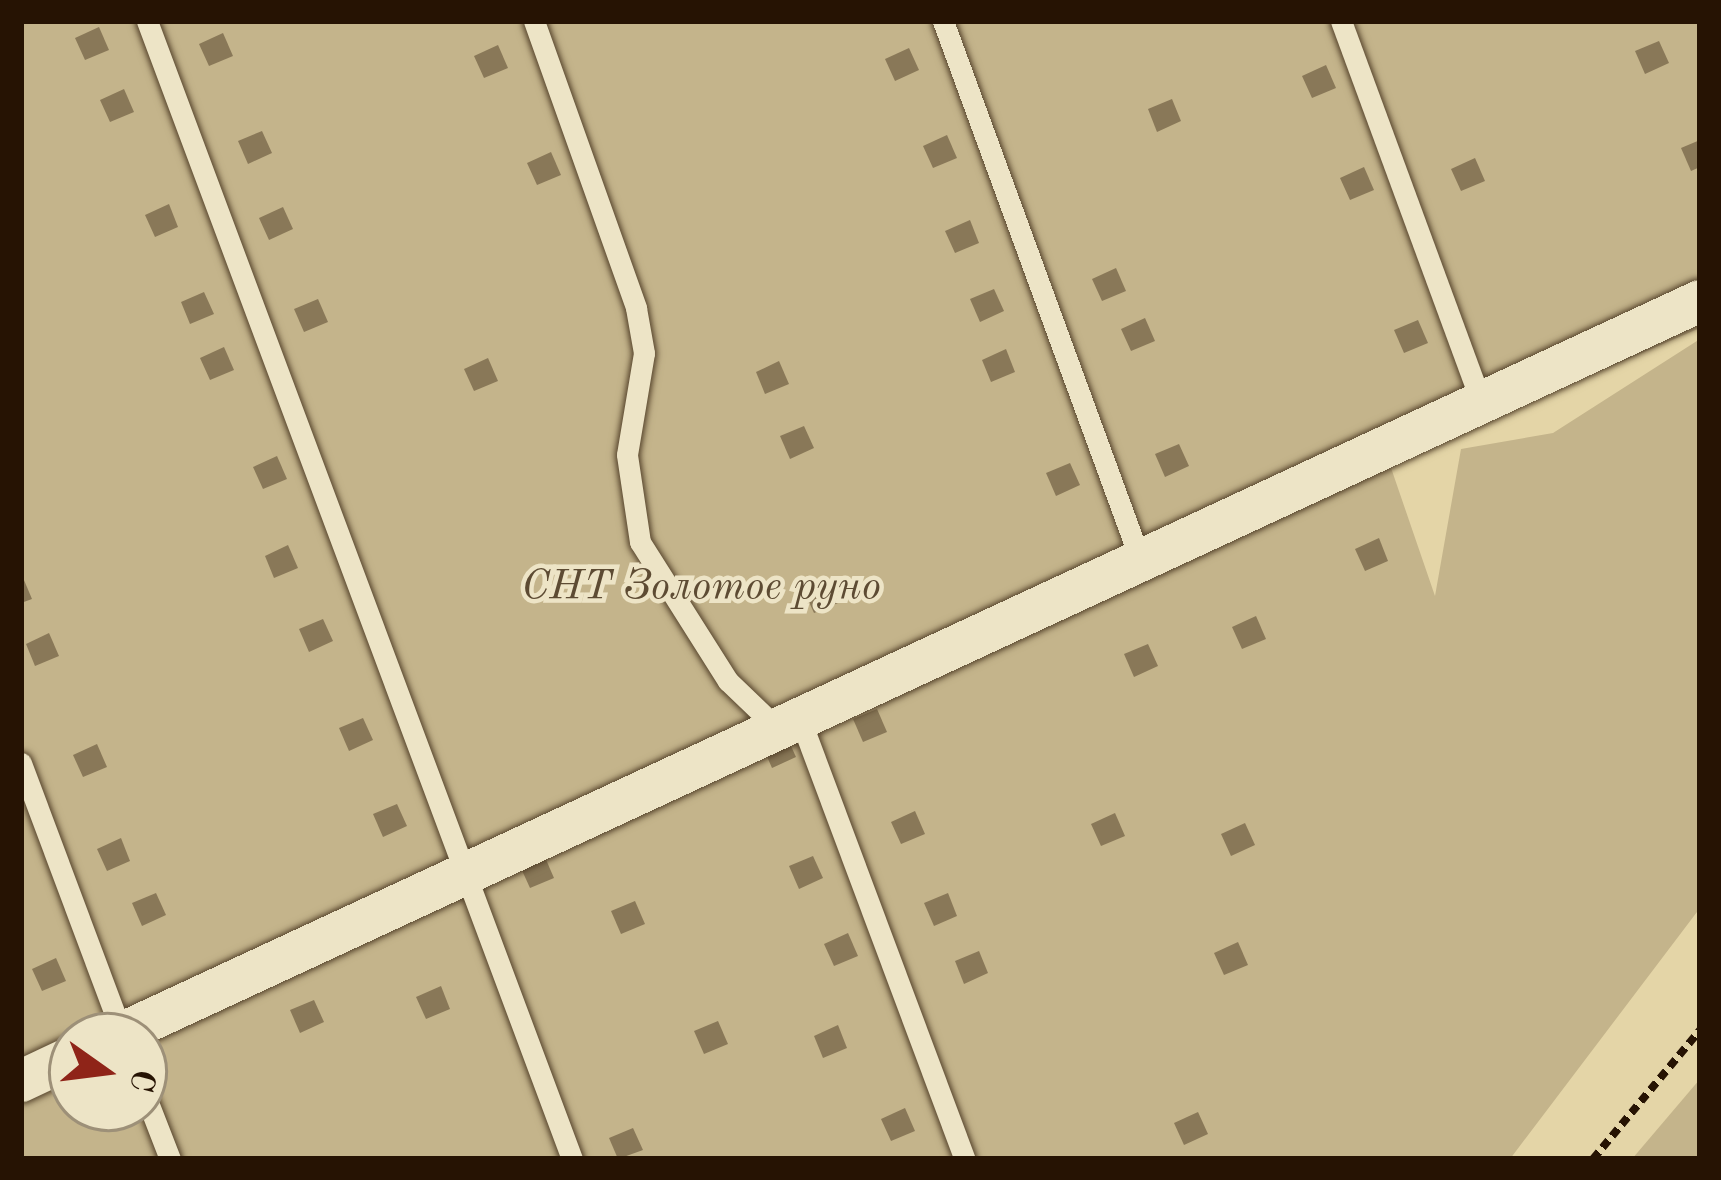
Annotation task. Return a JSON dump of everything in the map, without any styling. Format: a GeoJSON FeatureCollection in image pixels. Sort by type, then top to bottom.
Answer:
{"type":"FeatureCollection","features":[{"type":"Feature","properties":{"kind":"street"},"geometry":{"type":"LineString","coordinates":[[168,1012],[464,870],[1700,301]]}},
{"type":"Feature","properties":{"kind":"lane"},"geometry":{"type":"LineString","coordinates":[[147,21],[572,1159]]}},
{"type":"Feature","properties":{"kind":"lane"},"geometry":{"type":"LineString","coordinates":[[534,21],[636,308],[644,353],[627,455],[640,542],[728,681],[787,721],[965,1159]]}},
{"type":"Feature","properties":{"kind":"lane"},"geometry":{"type":"LineString","coordinates":[[943,21],[1140,559]]}},
{"type":"Feature","properties":{"kind":"lane"},"geometry":{"type":"LineString","coordinates":[[1341,21],[1481,402]]}},
{"type":"Feature","properties":{"kind":"lane"},"geometry":{"type":"LineString","coordinates":[[21,763],[112,1012]]}},
{"type":"Feature","properties":{"kind":"path"},"geometry":{"type":"LineString","coordinates":[[1593,1159],[1700,1030]]}},
{"type":"Feature","properties":{"kind":"green space","name":"СНТ Золотое руно"},"geometry":{"type":"Polygon","coordinates":[[[21,21],[1700,21],[1700,328],[1389,462],[1435,596],[1461,449],[1553,433],[1700,339],[1700,908],[1510,1159],[21,1159],[21,21]]]}},
{"type":"Feature","properties":{"kind":"green space"},"geometry":{"type":"Polygon","coordinates":[[[1700,1079],[1700,1159],[1632,1159],[1700,1079]]]}},
{"type":"Feature","properties":{"kind":"building"},"geometry":{"type":"Polygon","coordinates":[[[99,27],[109,50],[85,60],[75,38],[99,27]]]}},
{"type":"Feature","properties":{"kind":"building"},"geometry":{"type":"Polygon","coordinates":[[[223,33],[233,56],[209,66],[199,44],[223,33]]]}},
{"type":"Feature","properties":{"kind":"building"},"geometry":{"type":"Polygon","coordinates":[[[1659,41],[1669,63],[1645,74],[1635,51],[1659,41]]]}},
{"type":"Feature","properties":{"kind":"building"},"geometry":{"type":"Polygon","coordinates":[[[498,45],[508,68],[484,78],[474,56],[498,45]]]}},
{"type":"Feature","properties":{"kind":"building"},"geometry":{"type":"Polygon","coordinates":[[[909,48],[919,70],[895,81],[885,59],[909,48]]]}},
{"type":"Feature","properties":{"kind":"building"},"geometry":{"type":"Polygon","coordinates":[[[1326,65],[1336,88],[1312,98],[1302,76],[1326,65]]]}},
{"type":"Feature","properties":{"kind":"building"},"geometry":{"type":"Polygon","coordinates":[[[124,89],[134,112],[110,122],[100,100],[124,89]]]}},
{"type":"Feature","properties":{"kind":"building"},"geometry":{"type":"Polygon","coordinates":[[[1172,99],[1181,121],[1157,132],[1148,109],[1172,99]]]}},
{"type":"Feature","properties":{"kind":"building"},"geometry":{"type":"Polygon","coordinates":[[[262,131],[272,153],[248,164],[238,141],[262,131]]]}},
{"type":"Feature","properties":{"kind":"building"},"geometry":{"type":"Polygon","coordinates":[[[947,135],[957,158],[933,168],[923,146],[947,135]]]}},
{"type":"Feature","properties":{"kind":"building"},"geometry":{"type":"Polygon","coordinates":[[[1700,140],[1700,167],[1691,171],[1681,148],[1700,140]]]}},
{"type":"Feature","properties":{"kind":"building"},"geometry":{"type":"Polygon","coordinates":[[[551,152],[561,175],[537,185],[527,163],[551,152]]]}},
{"type":"Feature","properties":{"kind":"building"},"geometry":{"type":"Polygon","coordinates":[[[1475,158],[1485,181],[1461,191],[1451,169],[1475,158]]]}},
{"type":"Feature","properties":{"kind":"building"},"geometry":{"type":"Polygon","coordinates":[[[1364,167],[1374,190],[1350,200],[1340,178],[1364,167]]]}},
{"type":"Feature","properties":{"kind":"building"},"geometry":{"type":"Polygon","coordinates":[[[169,204],[178,227],[155,237],[145,215],[169,204]]]}},
{"type":"Feature","properties":{"kind":"building"},"geometry":{"type":"Polygon","coordinates":[[[283,207],[293,229],[269,240],[259,218],[283,207]]]}},
{"type":"Feature","properties":{"kind":"building"},"geometry":{"type":"Polygon","coordinates":[[[970,220],[979,243],[955,253],[945,231],[970,220]]]}},
{"type":"Feature","properties":{"kind":"building"},"geometry":{"type":"Polygon","coordinates":[[[1116,268],[1126,291],[1102,301],[1092,279],[1116,268]]]}},
{"type":"Feature","properties":{"kind":"building"},"geometry":{"type":"Polygon","coordinates":[[[994,289],[1004,311],[980,322],[970,299],[994,289]]]}},
{"type":"Feature","properties":{"kind":"building"},"geometry":{"type":"Polygon","coordinates":[[[204,292],[214,314],[190,324],[181,302],[204,292]]]}},
{"type":"Feature","properties":{"kind":"building"},"geometry":{"type":"Polygon","coordinates":[[[318,299],[328,322],[304,332],[294,309],[318,299]]]}},
{"type":"Feature","properties":{"kind":"building"},"geometry":{"type":"Polygon","coordinates":[[[1145,318],[1155,341],[1131,351],[1121,329],[1145,318]]]}},
{"type":"Feature","properties":{"kind":"building"},"geometry":{"type":"Polygon","coordinates":[[[1418,320],[1428,343],[1404,353],[1394,330],[1418,320]]]}},
{"type":"Feature","properties":{"kind":"building"},"geometry":{"type":"Polygon","coordinates":[[[224,347],[234,370],[210,380],[200,358],[224,347]]]}},
{"type":"Feature","properties":{"kind":"building"},"geometry":{"type":"Polygon","coordinates":[[[1006,349],[1015,372],[991,382],[982,360],[1006,349]]]}},
{"type":"Feature","properties":{"kind":"building"},"geometry":{"type":"Polygon","coordinates":[[[488,358],[498,381],[474,391],[464,369],[488,358]]]}},
{"type":"Feature","properties":{"kind":"building"},"geometry":{"type":"Polygon","coordinates":[[[779,361],[789,384],[765,394],[756,372],[779,361]]]}},
{"type":"Feature","properties":{"kind":"building"},"geometry":{"type":"Polygon","coordinates":[[[804,426],[814,448],[790,459],[780,436],[804,426]]]}},
{"type":"Feature","properties":{"kind":"building"},"geometry":{"type":"Polygon","coordinates":[[[1179,444],[1189,466],[1165,477],[1155,454],[1179,444]]]}},
{"type":"Feature","properties":{"kind":"building"},"geometry":{"type":"Polygon","coordinates":[[[277,456],[287,479],[263,489],[253,467],[277,456]]]}},
{"type":"Feature","properties":{"kind":"building"},"geometry":{"type":"Polygon","coordinates":[[[1070,463],[1080,485],[1056,496],[1046,473],[1070,463]]]}},
{"type":"Feature","properties":{"kind":"building"},"geometry":{"type":"Polygon","coordinates":[[[1379,538],[1388,561],[1365,571],[1355,549],[1379,538]]]}},
{"type":"Feature","properties":{"kind":"building"},"geometry":{"type":"Polygon","coordinates":[[[288,545],[298,568],[274,578],[265,556],[288,545]]]}},
{"type":"Feature","properties":{"kind":"building"},"geometry":{"type":"Polygon","coordinates":[[[21,573],[32,599],[21,603],[21,573]]]}},
{"type":"Feature","properties":{"kind":"building"},"geometry":{"type":"Polygon","coordinates":[[[828,580],[838,603],[814,613],[804,591],[828,580]]]}},
{"type":"Feature","properties":{"kind":"building"},"geometry":{"type":"Polygon","coordinates":[[[1256,616],[1266,639],[1242,649],[1232,627],[1256,616]]]}},
{"type":"Feature","properties":{"kind":"building"},"geometry":{"type":"Polygon","coordinates":[[[323,619],[333,641],[309,652],[299,629],[323,619]]]}},
{"type":"Feature","properties":{"kind":"building"},"geometry":{"type":"Polygon","coordinates":[[[49,633],[59,656],[35,666],[26,644],[49,633]]]}},
{"type":"Feature","properties":{"kind":"building"},"geometry":{"type":"Polygon","coordinates":[[[1148,644],[1158,666],[1134,677],[1124,654],[1148,644]]]}},
{"type":"Feature","properties":{"kind":"building"},"geometry":{"type":"Polygon","coordinates":[[[877,709],[887,732],[863,742],[853,719],[877,709]]]}},
{"type":"Feature","properties":{"kind":"building"},"geometry":{"type":"Polygon","coordinates":[[[363,718],[373,740],[349,751],[339,728],[363,718]]]}},
{"type":"Feature","properties":{"kind":"building"},"geometry":{"type":"Polygon","coordinates":[[[786,735],[796,757],[772,768],[762,745],[786,735]]]}},
{"type":"Feature","properties":{"kind":"building"},"geometry":{"type":"Polygon","coordinates":[[[97,744],[107,767],[83,777],[73,755],[97,744]]]}},
{"type":"Feature","properties":{"kind":"building"},"geometry":{"type":"Polygon","coordinates":[[[397,804],[407,826],[383,837],[373,814],[397,804]]]}},
{"type":"Feature","properties":{"kind":"building"},"geometry":{"type":"Polygon","coordinates":[[[915,811],[925,834],[901,844],[891,822],[915,811]]]}},
{"type":"Feature","properties":{"kind":"building"},"geometry":{"type":"Polygon","coordinates":[[[1115,813],[1125,836],[1101,846],[1091,824],[1115,813]]]}},
{"type":"Feature","properties":{"kind":"building"},"geometry":{"type":"Polygon","coordinates":[[[1245,823],[1255,845],[1231,856],[1221,834],[1245,823]]]}},
{"type":"Feature","properties":{"kind":"building"},"geometry":{"type":"Polygon","coordinates":[[[121,838],[130,861],[107,871],[97,849],[121,838]]]}},
{"type":"Feature","properties":{"kind":"building"},"geometry":{"type":"Polygon","coordinates":[[[544,855],[554,878],[530,888],[520,866],[544,855]]]}},
{"type":"Feature","properties":{"kind":"building"},"geometry":{"type":"Polygon","coordinates":[[[813,856],[823,878],[799,889],[789,866],[813,856]]]}},
{"type":"Feature","properties":{"kind":"building"},"geometry":{"type":"Polygon","coordinates":[[[156,893],[166,915],[142,926],[132,903],[156,893]]]}},
{"type":"Feature","properties":{"kind":"building"},"geometry":{"type":"Polygon","coordinates":[[[948,893],[957,916],[934,926],[924,903],[948,893]]]}},
{"type":"Feature","properties":{"kind":"building"},"geometry":{"type":"Polygon","coordinates":[[[635,901],[645,924],[621,934],[611,911],[635,901]]]}},
{"type":"Feature","properties":{"kind":"building"},"geometry":{"type":"Polygon","coordinates":[[[848,933],[858,956],[834,966],[824,944],[848,933]]]}},
{"type":"Feature","properties":{"kind":"building"},"geometry":{"type":"Polygon","coordinates":[[[1238,942],[1248,965],[1224,975],[1214,953],[1238,942]]]}},
{"type":"Feature","properties":{"kind":"building"},"geometry":{"type":"Polygon","coordinates":[[[979,951],[988,973],[964,984],[955,961],[979,951]]]}},
{"type":"Feature","properties":{"kind":"building"},"geometry":{"type":"Polygon","coordinates":[[[56,958],[66,981],[42,991],[32,969],[56,958]]]}},
{"type":"Feature","properties":{"kind":"building"},"geometry":{"type":"Polygon","coordinates":[[[441,986],[450,1009],[426,1019],[416,997],[441,986]]]}},
{"type":"Feature","properties":{"kind":"building"},"geometry":{"type":"Polygon","coordinates":[[[314,1000],[324,1022],[300,1033],[290,1010],[314,1000]]]}},
{"type":"Feature","properties":{"kind":"building"},"geometry":{"type":"Polygon","coordinates":[[[718,1021],[728,1044],[704,1054],[694,1031],[718,1021]]]}},
{"type":"Feature","properties":{"kind":"building"},"geometry":{"type":"Polygon","coordinates":[[[838,1025],[847,1048],[823,1058],[814,1036],[838,1025]]]}},
{"type":"Feature","properties":{"kind":"building"},"geometry":{"type":"Polygon","coordinates":[[[905,1108],[915,1131],[891,1141],[881,1119],[905,1108]]]}},
{"type":"Feature","properties":{"kind":"building"},"geometry":{"type":"Polygon","coordinates":[[[1198,1112],[1208,1134],[1184,1145],[1174,1123],[1198,1112]]]}},
{"type":"Feature","properties":{"kind":"building"},"geometry":{"type":"Polygon","coordinates":[[[633,1128],[643,1150],[618,1159],[609,1138],[633,1128]]]}}]}
